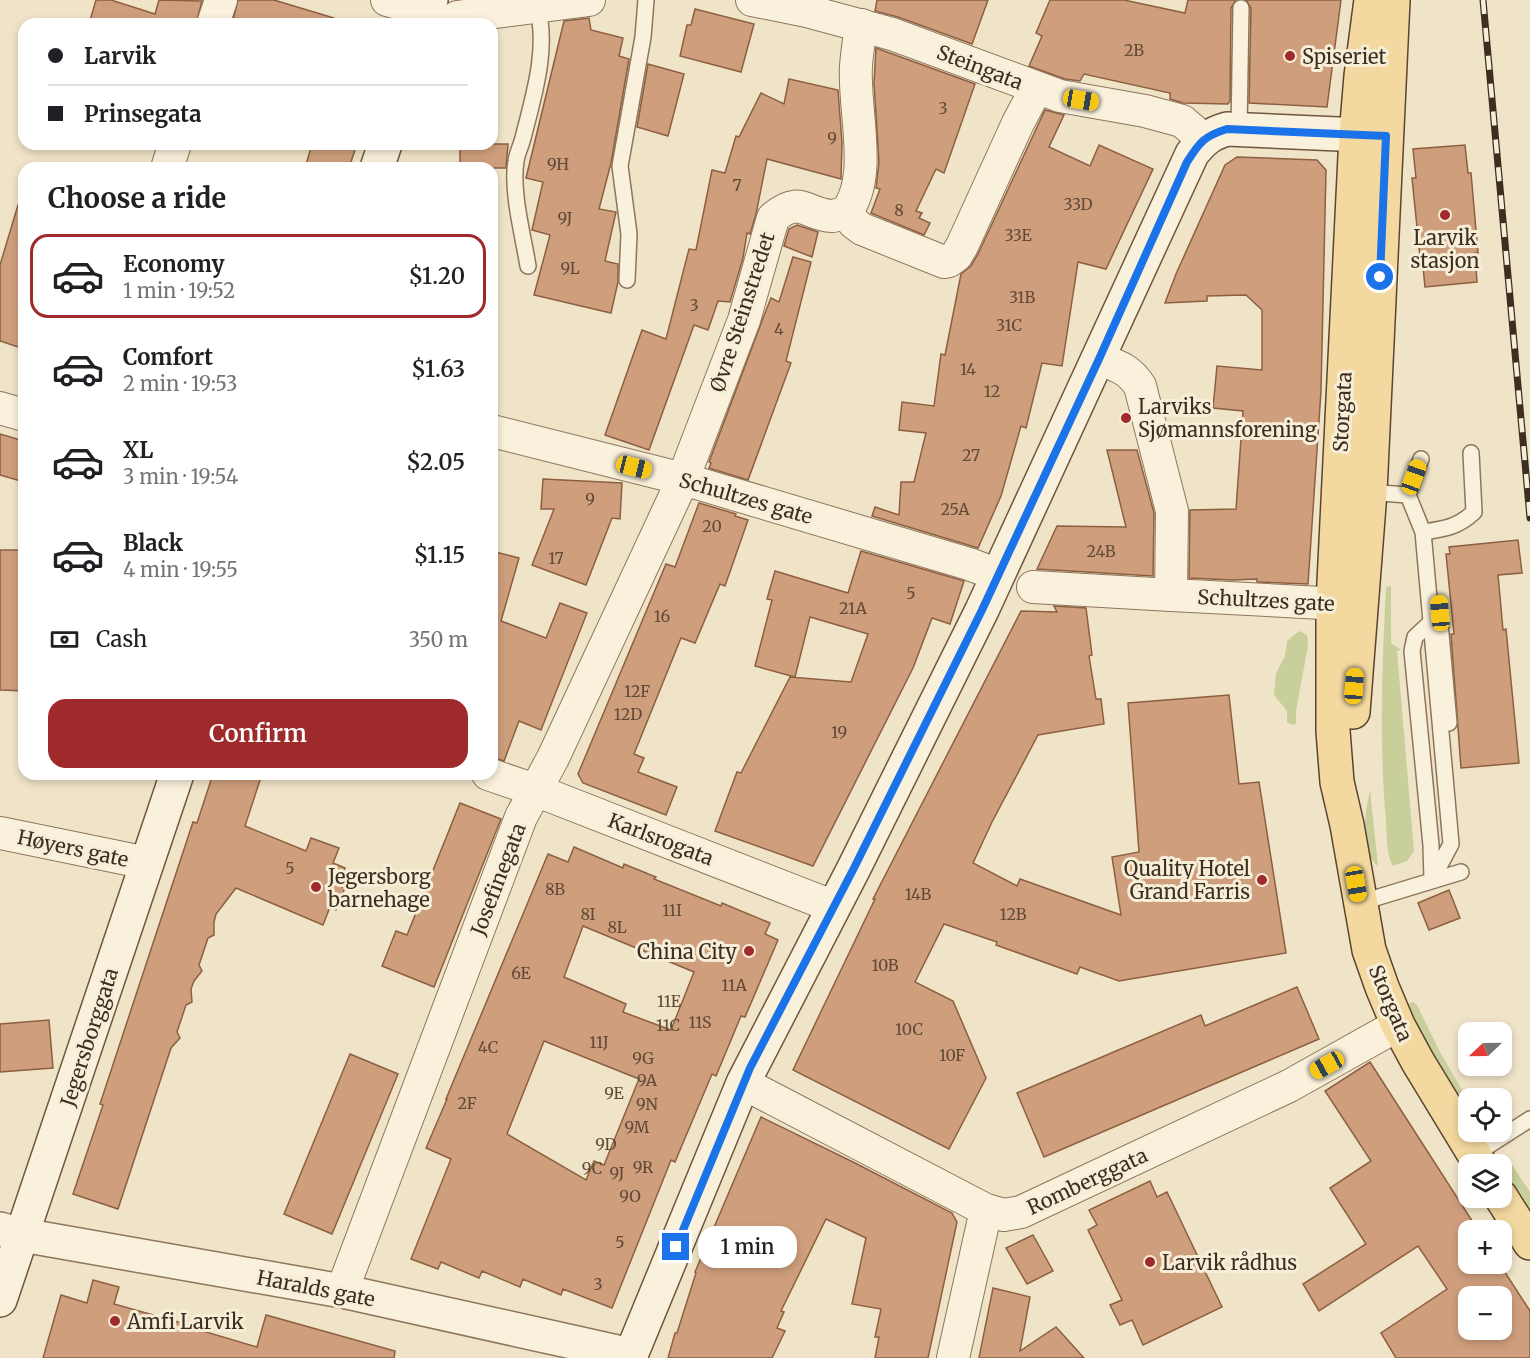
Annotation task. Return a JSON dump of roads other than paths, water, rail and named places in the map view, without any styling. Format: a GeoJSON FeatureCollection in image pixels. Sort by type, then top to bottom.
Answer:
{"type":"FeatureCollection","features":[{"type":"Feature","properties":{"kind":"main road","name":"Storgata"},"geometry":{"type":"LineString","coordinates":[[1371,0],[1361,76],[1371,136],[1370,492],[1347,604],[1333,731],[1337,782],[1369,950],[1398,1025],[1474,1154]]}},
{"type":"Feature","properties":{"kind":"main road","name":"Storgata"},"geometry":{"type":"LineString","coordinates":[[1347,604],[1338,489],[1371,136],[1393,0]]}},
{"type":"Feature","properties":{"kind":"main road"},"geometry":{"type":"LineString","coordinates":[[631,1356],[743,1083],[832,906],[854,868],[998,575],[1099,359],[1187,162],[1203,139],[1227,129],[1371,136]]}},
{"type":"Feature","properties":{"kind":"main road","name":"Jegersborggata"},"geometry":{"type":"LineString","coordinates":[[0,1300],[11,1232],[147,863],[175,780]]}},
{"type":"Feature","properties":{"kind":"main road"},"geometry":{"type":"LineString","coordinates":[[1508,1208],[1530,1243]]}},
{"type":"Feature","properties":{"kind":"main road","name":"Haralds gate"},"geometry":{"type":"LineString","coordinates":[[11,1232],[342,1291],[631,1356]]}},
{"type":"Feature","properties":{"kind":"street"},"geometry":{"type":"LineString","coordinates":[[215,18],[221,0]]}},
{"type":"Feature","properties":{"kind":"street"},"geometry":{"type":"LineString","coordinates":[[387,0],[435,13],[537,7],[589,0]]}},
{"type":"Feature","properties":{"kind":"street","name":"Steingata"},"geometry":{"type":"LineString","coordinates":[[752,0],[807,10],[892,34],[1060,96],[1145,111],[1173,119],[1182,122],[1203,139]]}},
{"type":"Feature","properties":{"kind":"street"},"geometry":{"type":"LineString","coordinates":[[862,25],[856,68],[860,160],[856,192],[846,212],[862,229],[944,262],[949,261],[962,246],[1036,88]]}},
{"type":"Feature","properties":{"kind":"street","name":"Øvre Steinstredet"},"geometry":{"type":"LineString","coordinates":[[683,479],[744,320],[773,218],[791,207],[801,207],[832,216],[846,212]]}},
{"type":"Feature","properties":{"kind":"street","name":"Schultzes gate"},"geometry":{"type":"LineString","coordinates":[[1099,359],[1119,366],[1132,374],[1140,386],[1172,511],[1172,594]]}},
{"type":"Feature","properties":{"kind":"street"},"geometry":{"type":"LineString","coordinates":[[0,408],[18,413]]}},
{"type":"Feature","properties":{"kind":"street","name":"Schultzes gate"},"geometry":{"type":"LineString","coordinates":[[498,433],[683,479],[969,564],[998,575]]}},
{"type":"Feature","properties":{"kind":"street","name":"Josefinegata"},"geometry":{"type":"LineString","coordinates":[[342,1291],[521,817],[553,758],[683,479]]}},
{"type":"Feature","properties":{"kind":"street","name":"Schultzes gate"},"geometry":{"type":"LineString","coordinates":[[1033,587],[1347,604]]}},
{"type":"Feature","properties":{"kind":"street","name":"Karlsrogata"},"geometry":{"type":"LineString","coordinates":[[498,777],[832,906]]}},
{"type":"Feature","properties":{"kind":"street","name":"Høyers gate"},"geometry":{"type":"LineString","coordinates":[[0,833],[147,863]]}},
{"type":"Feature","properties":{"kind":"street","name":"Romberggata"},"geometry":{"type":"LineString","coordinates":[[743,1083],[986,1210],[1004,1215],[1021,1212],[1288,1086],[1398,1025]]}},
{"type":"Feature","properties":{"kind":"street"},"geometry":{"type":"LineString","coordinates":[[954,1358],[986,1210]]}},
{"type":"Feature","properties":{"kind":"lane"},"geometry":{"type":"LineString","coordinates":[[627,280],[629,234],[620,166],[643,38],[646,0]]}},
{"type":"Feature","properties":{"kind":"lane"},"geometry":{"type":"LineString","coordinates":[[528,266],[514,184],[516,160],[538,73],[541,37],[537,7]]}},
{"type":"Feature","properties":{"kind":"lane"},"geometry":{"type":"LineString","coordinates":[[1239,130],[1241,8]]}},
{"type":"Feature","properties":{"kind":"lane"},"geometry":{"type":"LineString","coordinates":[[1423,532],[1447,528],[1463,522],[1474,512],[1471,453]]}},
{"type":"Feature","properties":{"kind":"lane"},"geometry":{"type":"LineString","coordinates":[[1421,459],[1408,495],[1423,532],[1450,844]]}},
{"type":"Feature","properties":{"kind":"lane"},"geometry":{"type":"LineString","coordinates":[[1338,489],[1408,495]]}},
{"type":"Feature","properties":{"kind":"lane"},"geometry":{"type":"LineString","coordinates":[[1426,570],[1434,581],[1438,597],[1457,818],[1450,844],[1432,880]]}},
{"type":"Feature","properties":{"kind":"lane"},"geometry":{"type":"LineString","coordinates":[[1430,622],[1415,638],[1412,651],[1431,845],[1432,880]]}},
{"type":"Feature","properties":{"kind":"lane"},"geometry":{"type":"LineString","coordinates":[[1359,903],[1461,872]]}},
{"type":"Feature","properties":{"kind":"lane"},"geometry":{"type":"LineString","coordinates":[[1484,1154],[1530,1119]]}},
{"type":"Feature","properties":{"kind":"railway"},"geometry":{"type":"LineString","coordinates":[[1483,0],[1530,518]]}},
{"type":"Feature","properties":{"kind":"place","name":"Spiseriet"},"geometry":{"type":"Point","coordinates":[1290,56]}},
{"type":"Feature","properties":{"kind":"place","name":"Larvik stasjon"},"geometry":{"type":"Point","coordinates":[1445,215]}},
{"type":"Feature","properties":{"kind":"place","name":"Larviks Sjømannsforening"},"geometry":{"type":"Point","coordinates":[1126,418]}},
{"type":"Feature","properties":{"kind":"place","name":"Quality Hotel Grand Farris"},"geometry":{"type":"Point","coordinates":[1262,880]}},
{"type":"Feature","properties":{"kind":"place","name":"Jegersborg barnehage"},"geometry":{"type":"Point","coordinates":[316,887]}},
{"type":"Feature","properties":{"kind":"place","name":"China City"},"geometry":{"type":"Point","coordinates":[749,951]}},
{"type":"Feature","properties":{"kind":"place","name":"Larvik rådhus"},"geometry":{"type":"Point","coordinates":[1150,1262]}},
{"type":"Feature","properties":{"kind":"place","name":"Amfi Larvik"},"geometry":{"type":"Point","coordinates":[115,1321]}}]}
